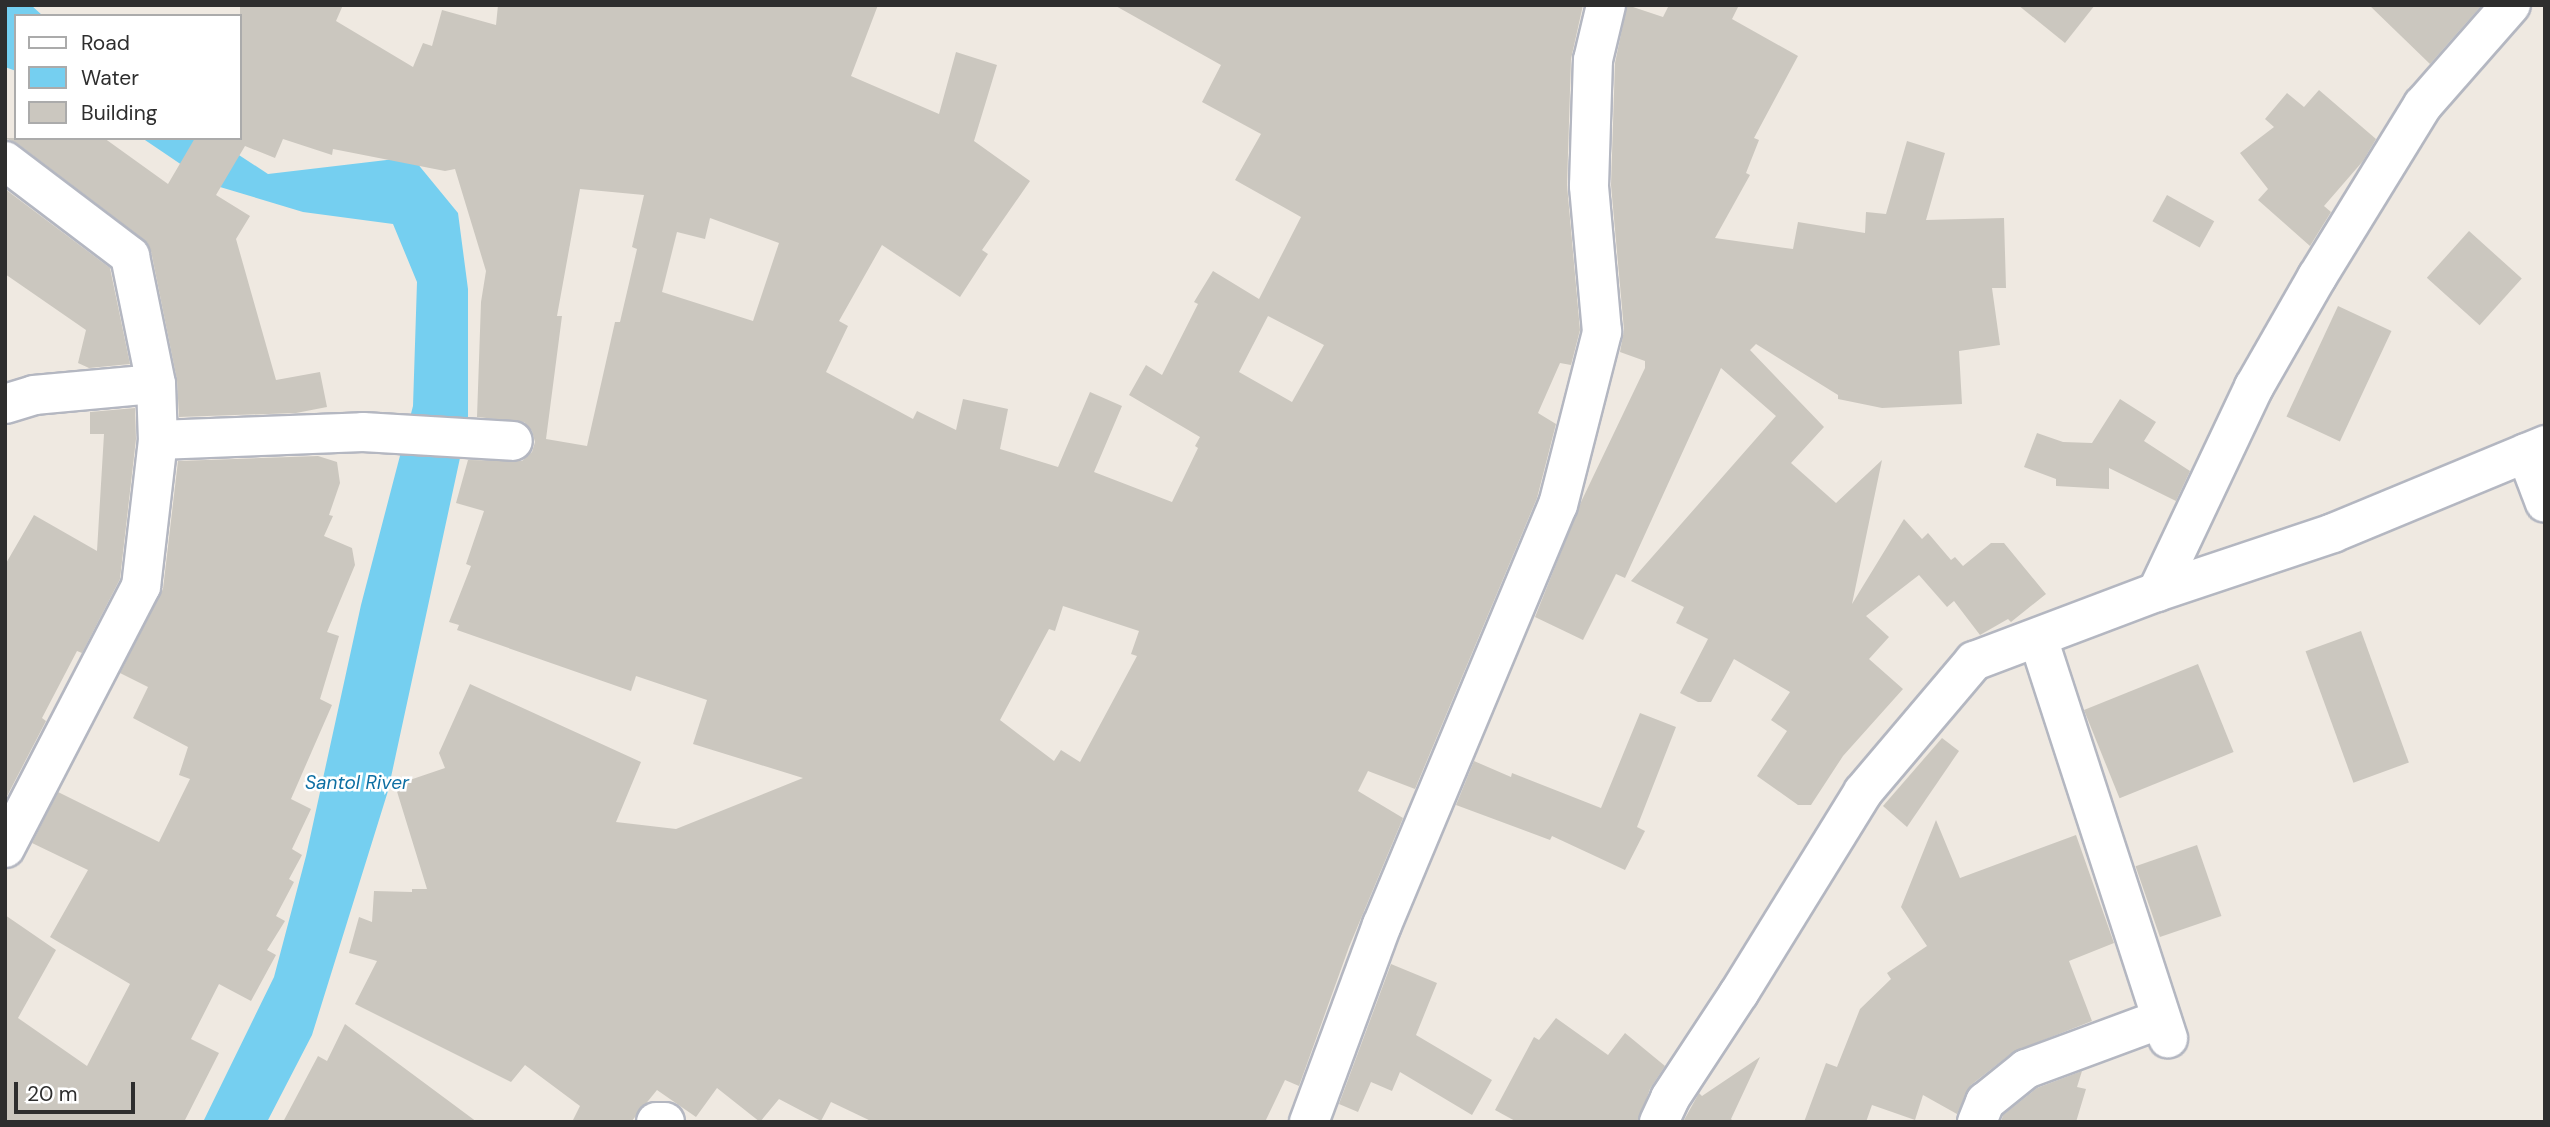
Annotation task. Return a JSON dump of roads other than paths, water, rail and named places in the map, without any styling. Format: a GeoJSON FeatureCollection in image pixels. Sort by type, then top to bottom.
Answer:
{"type":"FeatureCollection","features":[{"type":"Feature","properties":{"kind":"street"},"geometry":{"type":"LineString","coordinates":[[1310,1122],[1382,925],[1558,505],[1602,332],[1589,186],[1593,61],[1606,5]]}},
{"type":"Feature","properties":{"kind":"street"},"geometry":{"type":"LineString","coordinates":[[2157,592],[2254,387],[2317,277],[2423,105],[2511,5]]}},
{"type":"Feature","properties":{"kind":"street"},"geometry":{"type":"LineString","coordinates":[[5,161],[131,256],[156,384],[158,440],[141,586],[5,848]]}},
{"type":"Feature","properties":{"kind":"street"},"geometry":{"type":"LineString","coordinates":[[5,404],[34,395],[156,384]]}},
{"type":"Feature","properties":{"kind":"street"},"geometry":{"type":"LineString","coordinates":[[158,440],[363,432],[497,440]]}},
{"type":"Feature","properties":{"kind":"street"},"geometry":{"type":"LineString","coordinates":[[1659,1122],[1670,1098],[1740,993],[1863,792],[1974,662],[2157,592],[2333,533],[2535,449],[2545,503]]}},
{"type":"Feature","properties":{"kind":"street"},"geometry":{"type":"LineString","coordinates":[[1977,1122],[1985,1102],[2026,1069],[2164,1028],[2038,638]]}},
{"type":"Feature","properties":{"kind":"street"},"geometry":{"type":"LineString","coordinates":[[656,1122],[666,1122]]}},
{"type":"Feature","properties":{"kind":"water"},"geometry":{"type":"Polygon","coordinates":[[[5,5],[31,5],[41,14],[14,14],[14,70],[5,67],[5,5]]]}},
{"type":"Feature","properties":{"kind":"water","name":"Santol River"},"geometry":{"type":"Polygon","coordinates":[[[145,140],[216,140],[268,174],[412,157],[458,213],[468,289],[468,421],[388,791],[312,1035],[267,1122],[203,1122],[274,977],[306,856],[361,605],[413,406],[417,282],[393,224],[303,212],[210,184],[145,140]]]}}]}
